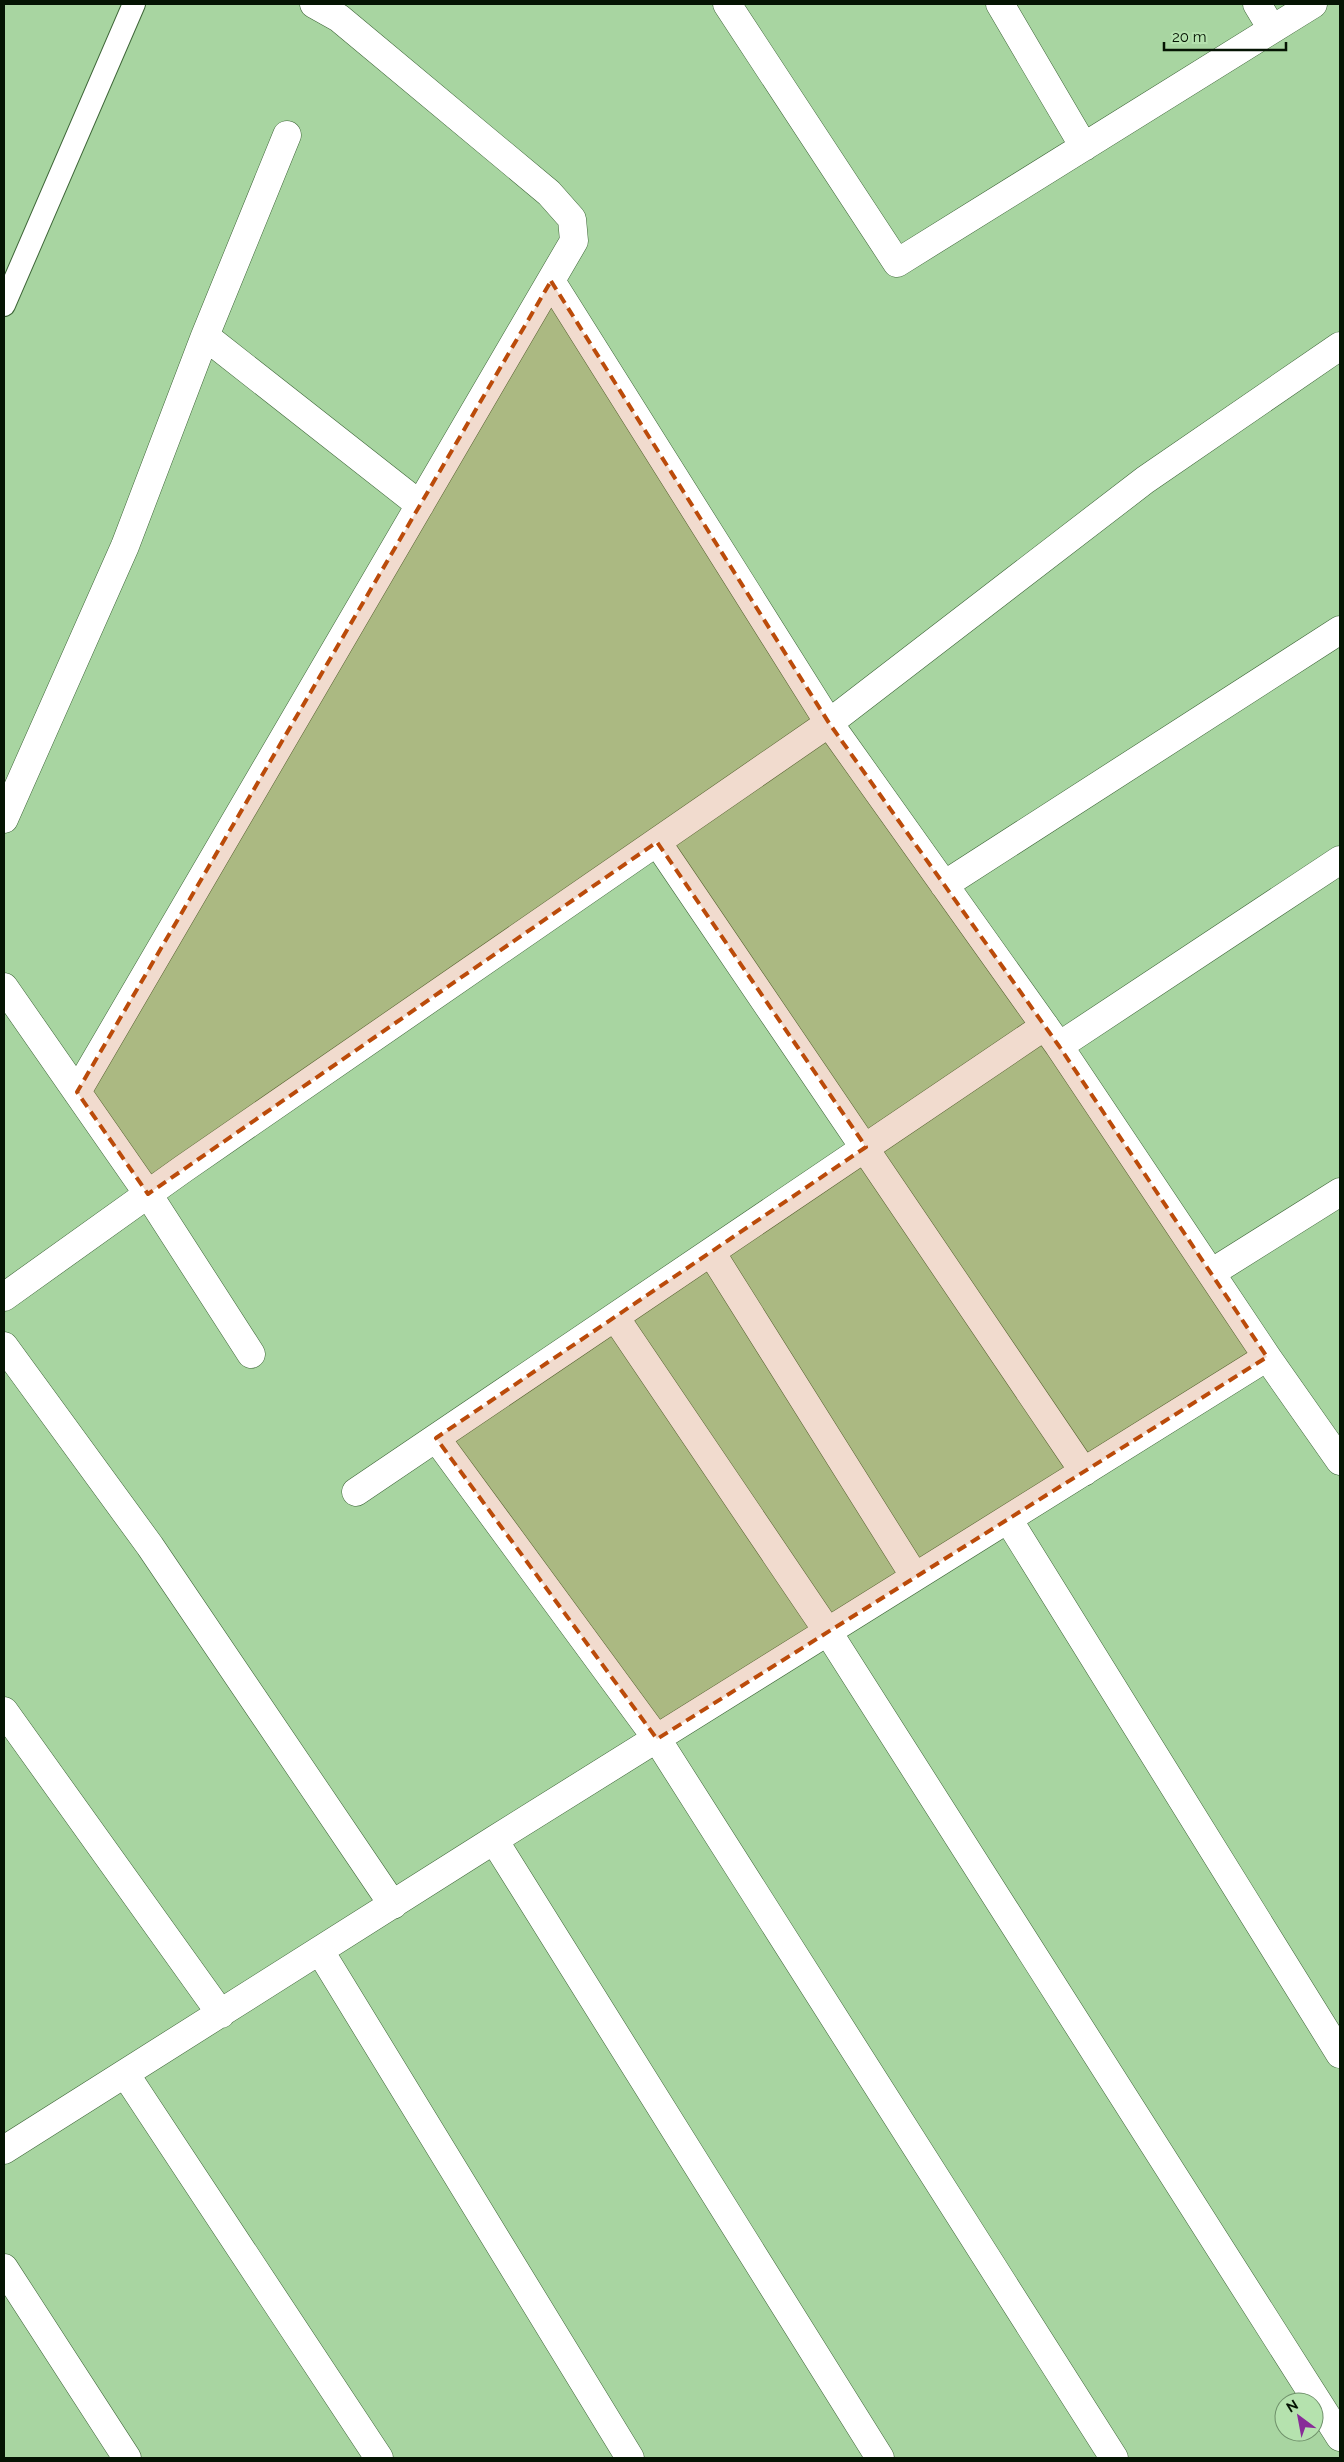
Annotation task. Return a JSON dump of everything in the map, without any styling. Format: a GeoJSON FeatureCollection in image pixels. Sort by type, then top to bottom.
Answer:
{"type":"FeatureCollection","features":[{"type":"Feature","properties":{"kind":"street"},"geometry":{"type":"LineString","coordinates":[[77,1092],[574,241],[572,219],[549,193],[339,18],[314,4]]}},
{"type":"Feature","properties":{"kind":"street"},"geometry":{"type":"LineString","coordinates":[[727,4],[897,263],[1313,4]]}},
{"type":"Feature","properties":{"kind":"street"},"geometry":{"type":"LineString","coordinates":[[1000,4],[1084,146]]}},
{"type":"Feature","properties":{"kind":"street"},"geometry":{"type":"LineString","coordinates":[[1257,4],[1272,29]]}},
{"type":"Feature","properties":{"kind":"street"},"geometry":{"type":"LineString","coordinates":[[4,819],[125,546],[205,336],[287,135]]}},
{"type":"Feature","properties":{"kind":"street"},"geometry":{"type":"LineString","coordinates":[[551,280],[829,724],[1052,1036],[1267,1357],[1340,1461]]}},
{"type":"Feature","properties":{"kind":"street"},"geometry":{"type":"LineString","coordinates":[[205,336],[420,505]]}},
{"type":"Feature","properties":{"kind":"street"},"geometry":{"type":"LineString","coordinates":[[4,1297],[148,1194],[829,724],[1145,480],[1340,346]]}},
{"type":"Feature","properties":{"kind":"street"},"geometry":{"type":"LineString","coordinates":[[944,885],[1340,630]]}},
{"type":"Feature","properties":{"kind":"street"},"geometry":{"type":"LineString","coordinates":[[658,842],[1084,1472]]}},
{"type":"Feature","properties":{"kind":"street"},"geometry":{"type":"LineString","coordinates":[[356,1492],[866,1147],[1340,860]]}},
{"type":"Feature","properties":{"kind":"street"},"geometry":{"type":"LineString","coordinates":[[4,987],[148,1194],[251,1354]]}},
{"type":"Feature","properties":{"kind":"street"},"geometry":{"type":"LineString","coordinates":[[1211,1273],[1340,1192]]}},
{"type":"Feature","properties":{"kind":"street"},"geometry":{"type":"LineString","coordinates":[[711,1252],[915,1578]]}},
{"type":"Feature","properties":{"kind":"street"},"geometry":{"type":"LineString","coordinates":[[615,1317],[828,1632],[1340,2436]]}},
{"type":"Feature","properties":{"kind":"street"},"geometry":{"type":"LineString","coordinates":[[4,1346],[150,1546],[393,1905]]}},
{"type":"Feature","properties":{"kind":"street"},"geometry":{"type":"LineString","coordinates":[[4,2150],[126,2075],[494,1840],[1267,1357]]}},
{"type":"Feature","properties":{"kind":"street"},"geometry":{"type":"LineString","coordinates":[[436,1438],[657,1739],[1114,2458]]}},
{"type":"Feature","properties":{"kind":"street"},"geometry":{"type":"LineString","coordinates":[[1008,1520],[1340,2054]]}},
{"type":"Feature","properties":{"kind":"street"},"geometry":{"type":"LineString","coordinates":[[4,1712],[220,2014]]}},
{"type":"Feature","properties":{"kind":"street"},"geometry":{"type":"LineString","coordinates":[[494,1840],[880,2458]]}},
{"type":"Feature","properties":{"kind":"street"},"geometry":{"type":"LineString","coordinates":[[320,1952],[630,2458]]}},
{"type":"Feature","properties":{"kind":"street"},"geometry":{"type":"LineString","coordinates":[[126,2075],[379,2458]]}},
{"type":"Feature","properties":{"kind":"street"},"geometry":{"type":"LineString","coordinates":[[4,2268],[127,2458]]}},
{"type":"Feature","properties":{"kind":"lane"},"geometry":{"type":"LineString","coordinates":[[4,305],[134,4]]}},
{"type":"Feature","properties":{"kind":"highlighted area"},"geometry":{"type":"Polygon","coordinates":[[[551,281],[829,723],[1059,1046],[1267,1357],[657,1739],[436,1438],[866,1147],[657,842],[148,1194],[77,1092],[551,281]]]}}]}
